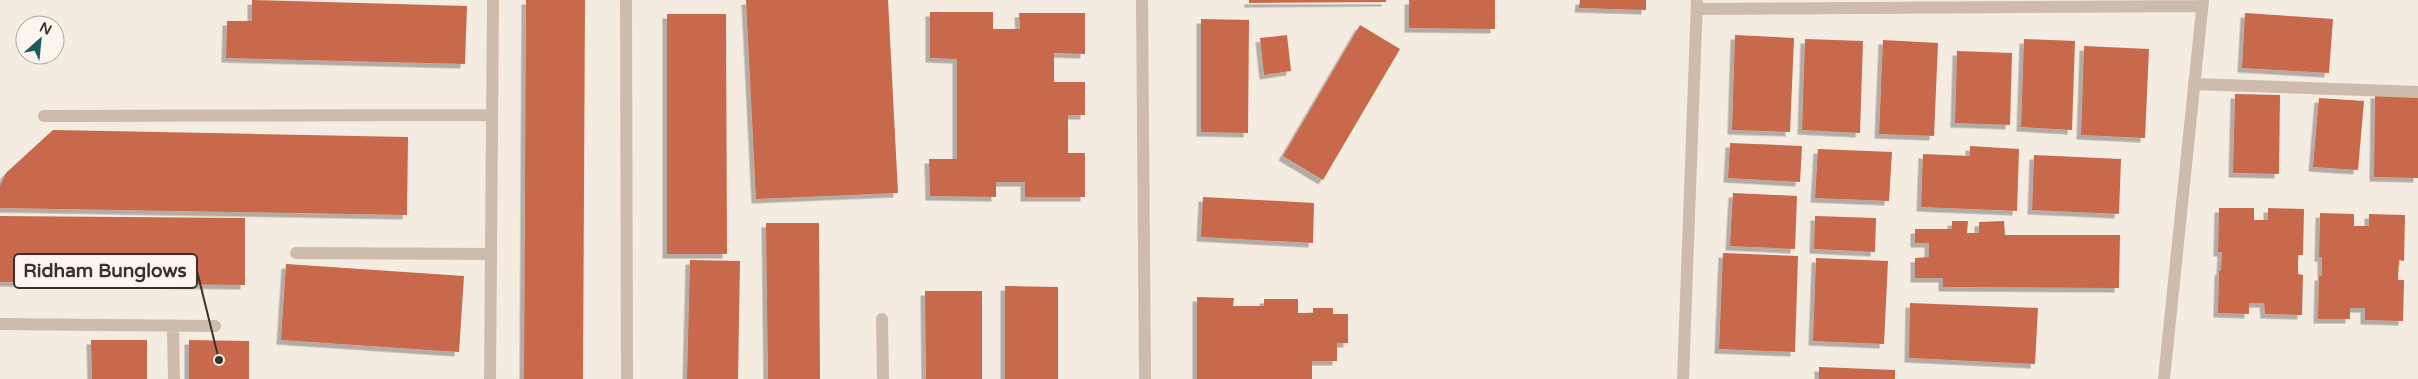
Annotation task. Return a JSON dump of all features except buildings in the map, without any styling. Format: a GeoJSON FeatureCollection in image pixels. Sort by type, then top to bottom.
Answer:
{"type":"FeatureCollection","features":[{"type":"Feature","properties":{"kind":"street"},"geometry":{"type":"LineString","coordinates":[[490,379],[493,0]]}},
{"type":"Feature","properties":{"kind":"street"},"geometry":{"type":"LineString","coordinates":[[626,0],[627,379]]}},
{"type":"Feature","properties":{"kind":"street"},"geometry":{"type":"LineString","coordinates":[[1142,0],[1145,379]]}},
{"type":"Feature","properties":{"kind":"street"},"geometry":{"type":"LineString","coordinates":[[1683,379],[1697,5],[2203,3],[2164,379]]}},
{"type":"Feature","properties":{"kind":"street"},"geometry":{"type":"LineString","coordinates":[[2194,84],[2418,92]]}},
{"type":"Feature","properties":{"kind":"street"},"geometry":{"type":"LineString","coordinates":[[44,116],[492,115]]}},
{"type":"Feature","properties":{"kind":"street"},"geometry":{"type":"LineString","coordinates":[[296,253],[491,254]]}},
{"type":"Feature","properties":{"kind":"street"},"geometry":{"type":"LineString","coordinates":[[882,319],[883,379]]}},
{"type":"Feature","properties":{"kind":"street"},"geometry":{"type":"LineString","coordinates":[[0,324],[215,326]]}},
{"type":"Feature","properties":{"kind":"street"},"geometry":{"type":"LineString","coordinates":[[173,326],[174,379]]}},
{"type":"Feature","properties":{"kind":"place","name":"Ridham Bunglows"},"geometry":{"type":"Point","coordinates":[219,360]}}]}
